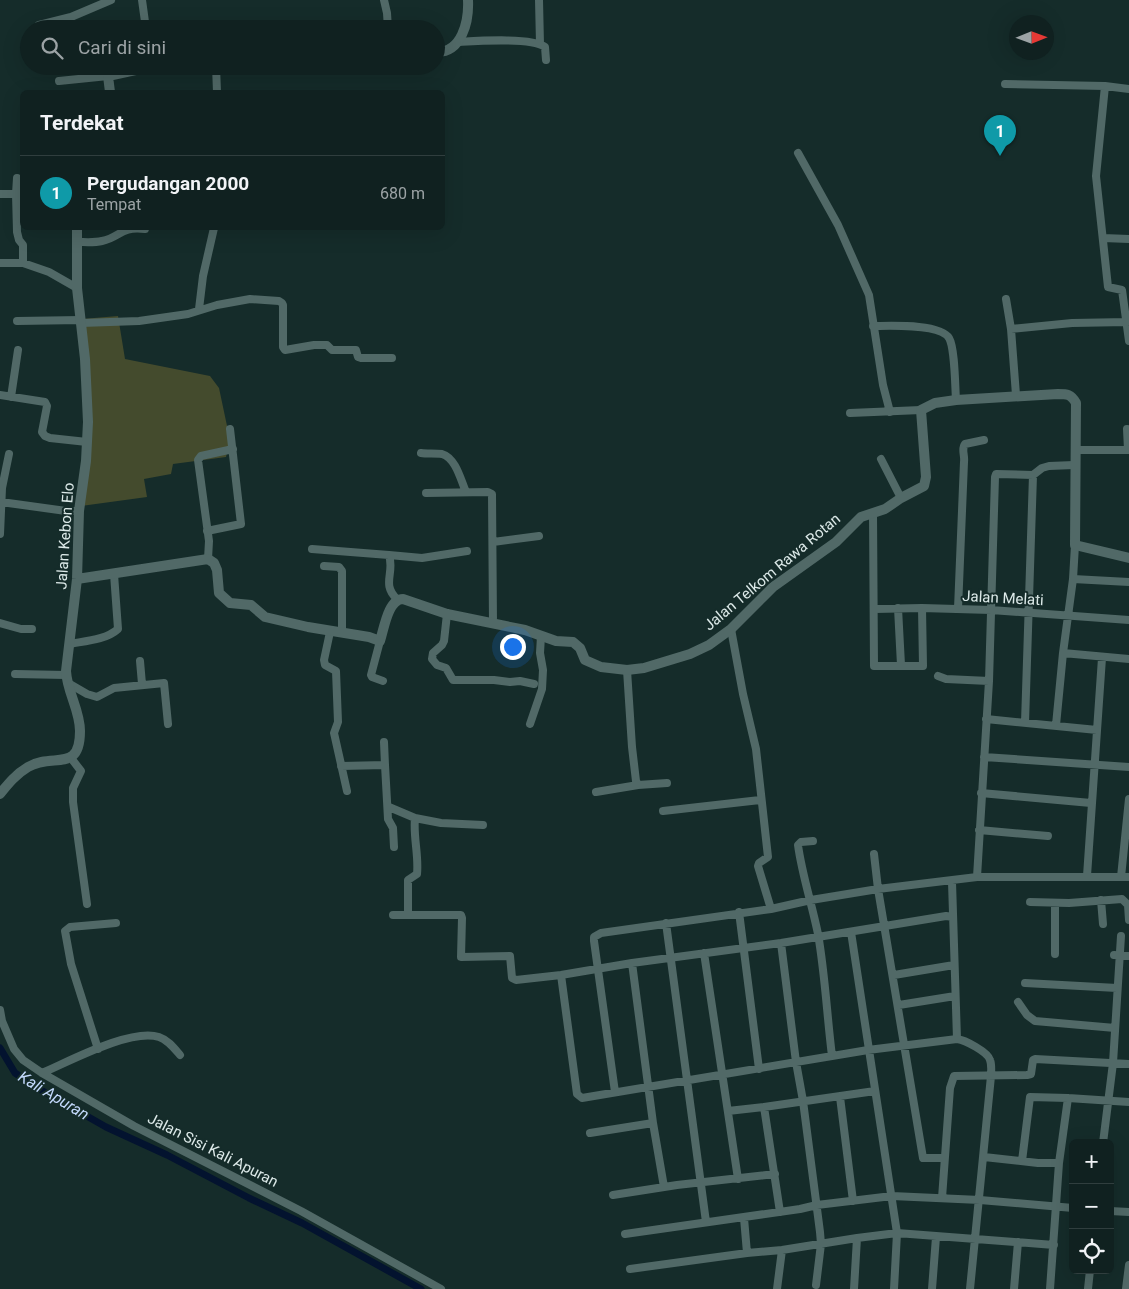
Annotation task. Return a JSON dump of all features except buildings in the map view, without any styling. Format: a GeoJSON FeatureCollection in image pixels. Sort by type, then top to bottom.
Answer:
{"type":"FeatureCollection","features":[{"type":"Feature","properties":{"kind":"street"},"geometry":{"type":"LineString","coordinates":[[59,20],[71,17],[111,0]]}},
{"type":"Feature","properties":{"kind":"street"},"geometry":{"type":"LineString","coordinates":[[142,0],[145,20]]}},
{"type":"Feature","properties":{"kind":"street"},"geometry":{"type":"LineString","coordinates":[[384,0],[387,20]]}},
{"type":"Feature","properties":{"kind":"street"},"geometry":{"type":"LineString","coordinates":[[445,52],[458,42],[469,14],[468,0]]}},
{"type":"Feature","properties":{"kind":"street"},"geometry":{"type":"LineString","coordinates":[[539,0],[540,44]]}},
{"type":"Feature","properties":{"kind":"street"},"geometry":{"type":"LineString","coordinates":[[458,42],[494,41],[540,44],[546,49],[546,60]]}},
{"type":"Feature","properties":{"kind":"street"},"geometry":{"type":"LineString","coordinates":[[59,81],[112,75]]}},
{"type":"Feature","properties":{"kind":"street"},"geometry":{"type":"LineString","coordinates":[[216,75],[217,90]]}},
{"type":"Feature","properties":{"kind":"street"},"geometry":{"type":"LineString","coordinates":[[108,76],[110,90]]}},
{"type":"Feature","properties":{"kind":"street"},"geometry":{"type":"LineString","coordinates":[[1005,84],[1104,86],[1129,89]]}},
{"type":"Feature","properties":{"kind":"street"},"geometry":{"type":"LineString","coordinates":[[1104,86],[1096,176],[1108,287],[1122,290],[1129,341]]}},
{"type":"Feature","properties":{"kind":"street"},"geometry":{"type":"LineString","coordinates":[[798,153],[838,225],[869,295],[882,385],[890,412]]}},
{"type":"Feature","properties":{"kind":"street"},"geometry":{"type":"LineString","coordinates":[[17,178],[17,232],[19,240],[23,245],[23,263]]}},
{"type":"Feature","properties":{"kind":"street"},"geometry":{"type":"LineString","coordinates":[[0,194],[16,194]]}},
{"type":"Feature","properties":{"kind":"street","name":"Jalan Kebon Elo"},"geometry":{"type":"LineString","coordinates":[[71,758],[76,754],[79,746],[80,730],[67,679],[77,579],[79,511],[88,422],[78,288],[77,230]]}},
{"type":"Feature","properties":{"kind":"street"},"geometry":{"type":"LineString","coordinates":[[77,242],[102,241],[124,230]]}},
{"type":"Feature","properties":{"kind":"street"},"geometry":{"type":"LineString","coordinates":[[199,309],[203,276],[214,230]]}},
{"type":"Feature","properties":{"kind":"street"},"geometry":{"type":"LineString","coordinates":[[1103,238],[1129,239]]}},
{"type":"Feature","properties":{"kind":"street"},"geometry":{"type":"LineString","coordinates":[[0,262],[23,263],[49,272],[78,288]]}},
{"type":"Feature","properties":{"kind":"street"},"geometry":{"type":"LineString","coordinates":[[17,321],[139,321],[188,314],[199,309],[250,299],[279,301],[283,305],[283,347],[285,350],[314,345],[328,345],[332,350],[356,350],[358,357],[361,358],[392,358]]}},
{"type":"Feature","properties":{"kind":"street"},"geometry":{"type":"LineString","coordinates":[[1006,299],[1011,329],[1016,395]]}},
{"type":"Feature","properties":{"kind":"street"},"geometry":{"type":"LineString","coordinates":[[1011,329],[1127,322]]}},
{"type":"Feature","properties":{"kind":"street"},"geometry":{"type":"LineString","coordinates":[[873,326],[916,327],[946,334],[951,343],[956,400]]}},
{"type":"Feature","properties":{"kind":"street"},"geometry":{"type":"LineString","coordinates":[[11,397],[18,350]]}},
{"type":"Feature","properties":{"kind":"street"},"geometry":{"type":"LineString","coordinates":[[850,413],[921,410],[935,403],[1016,395],[1064,394],[1073,398],[1076,403],[1074,465],[1075,545],[1073,579],[1056,725]]}},
{"type":"Feature","properties":{"kind":"street"},"geometry":{"type":"LineString","coordinates":[[0,395],[46,404],[42,432],[44,436],[87,442]]}},
{"type":"Feature","properties":{"kind":"street","name":"Jalan Telkom Rawa Rotan"},"geometry":{"type":"LineString","coordinates":[[397,599],[409,600],[447,614],[525,630],[556,641],[574,642],[580,648],[586,660],[601,668],[627,670],[644,668],[690,654],[709,645],[731,629],[773,587],[836,542],[861,517],[885,509],[920,488],[926,482],[921,410]]}},
{"type":"Feature","properties":{"kind":"street"},"geometry":{"type":"LineString","coordinates":[[207,531],[241,524],[230,429]]}},
{"type":"Feature","properties":{"kind":"street"},"geometry":{"type":"LineString","coordinates":[[1075,450],[1128,450],[1127,429]]}},
{"type":"Feature","properties":{"kind":"street"},"geometry":{"type":"LineString","coordinates":[[958,609],[963,447],[965,444],[984,440]]}},
{"type":"Feature","properties":{"kind":"street"},"geometry":{"type":"LineString","coordinates":[[208,559],[209,541],[198,460],[201,456],[233,449]]}},
{"type":"Feature","properties":{"kind":"street"},"geometry":{"type":"LineString","coordinates":[[0,534],[2,488],[9,454]]}},
{"type":"Feature","properties":{"kind":"street"},"geometry":{"type":"LineString","coordinates":[[421,454],[442,454],[448,458],[454,464],[466,492]]}},
{"type":"Feature","properties":{"kind":"street"},"geometry":{"type":"LineString","coordinates":[[881,459],[901,498]]}},
{"type":"Feature","properties":{"kind":"street"},"geometry":{"type":"LineString","coordinates":[[977,878],[989,681],[996,474],[1032,475],[1042,468],[1049,466],[1074,465]]}},
{"type":"Feature","properties":{"kind":"street"},"geometry":{"type":"LineString","coordinates":[[1025,723],[1032,475]]}},
{"type":"Feature","properties":{"kind":"street"},"geometry":{"type":"LineString","coordinates":[[426,493],[466,492],[492,494],[493,623]]}},
{"type":"Feature","properties":{"kind":"street"},"geometry":{"type":"LineString","coordinates":[[1,502],[79,511]]}},
{"type":"Feature","properties":{"kind":"street"},"geometry":{"type":"LineString","coordinates":[[873,513],[874,666],[924,666],[922,608]]}},
{"type":"Feature","properties":{"kind":"street"},"geometry":{"type":"LineString","coordinates":[[493,542],[539,536]]}},
{"type":"Feature","properties":{"kind":"street"},"geometry":{"type":"LineString","coordinates":[[1075,545],[1129,558]]}},
{"type":"Feature","properties":{"kind":"street"},"geometry":{"type":"LineString","coordinates":[[312,549],[422,558],[467,550]]}},
{"type":"Feature","properties":{"kind":"street"},"geometry":{"type":"LineString","coordinates":[[383,681],[371,675],[392,604],[397,599],[390,592],[388,583],[391,561],[389,555]]}},
{"type":"Feature","properties":{"kind":"street"},"geometry":{"type":"LineString","coordinates":[[77,579],[208,559],[217,570],[219,593],[230,603],[251,605],[265,617],[330,632],[369,637],[380,641]]}},
{"type":"Feature","properties":{"kind":"street"},"geometry":{"type":"LineString","coordinates":[[324,566],[339,567],[342,571],[342,633]]}},
{"type":"Feature","properties":{"kind":"street"},"geometry":{"type":"LineString","coordinates":[[69,644],[97,638],[113,633],[118,629],[114,574]]}},
{"type":"Feature","properties":{"kind":"street"},"geometry":{"type":"LineString","coordinates":[[1073,579],[1129,582]]}},
{"type":"Feature","properties":{"kind":"street"},"geometry":{"type":"LineString","coordinates":[[898,608],[901,665]]}},
{"type":"Feature","properties":{"kind":"street","name":"Jalan Melati"},"geometry":{"type":"LineString","coordinates":[[875,609],[991,610],[1129,620]]}},
{"type":"Feature","properties":{"kind":"street"},"geometry":{"type":"LineString","coordinates":[[447,614],[444,641],[433,653],[432,659],[437,665],[444,666],[453,680],[520,681],[534,684]]}},
{"type":"Feature","properties":{"kind":"street"},"geometry":{"type":"LineString","coordinates":[[0,623],[21,629],[32,629]]}},
{"type":"Feature","properties":{"kind":"street"},"geometry":{"type":"LineString","coordinates":[[731,629],[743,694],[756,749],[760,800],[768,857],[759,863],[758,866],[771,909]]}},
{"type":"Feature","properties":{"kind":"street"},"geometry":{"type":"LineString","coordinates":[[330,632],[324,660],[325,665],[336,671],[338,722],[334,733],[347,791]]}},
{"type":"Feature","properties":{"kind":"street"},"geometry":{"type":"LineString","coordinates":[[530,724],[542,689],[541,636]]}},
{"type":"Feature","properties":{"kind":"street"},"geometry":{"type":"LineString","coordinates":[[1063,653],[1129,659]]}},
{"type":"Feature","properties":{"kind":"street"},"geometry":{"type":"LineString","coordinates":[[1087,876],[1102,658]]}},
{"type":"Feature","properties":{"kind":"street"},"geometry":{"type":"LineString","coordinates":[[140,661],[142,684]]}},
{"type":"Feature","properties":{"kind":"street"},"geometry":{"type":"LineString","coordinates":[[627,670],[632,747],[638,785]]}},
{"type":"Feature","properties":{"kind":"street"},"geometry":{"type":"LineString","coordinates":[[15,674],[67,679],[87,694],[97,697],[114,688],[165,683],[168,724]]}},
{"type":"Feature","properties":{"kind":"street"},"geometry":{"type":"LineString","coordinates":[[938,676],[946,679],[989,681]]}},
{"type":"Feature","properties":{"kind":"street"},"geometry":{"type":"LineString","coordinates":[[986,719],[1097,730]]}},
{"type":"Feature","properties":{"kind":"street"},"geometry":{"type":"LineString","coordinates":[[384,742],[388,819],[393,828],[394,847]]}},
{"type":"Feature","properties":{"kind":"street"},"geometry":{"type":"LineString","coordinates":[[984,757],[1129,767]]}},
{"type":"Feature","properties":{"kind":"street"},"geometry":{"type":"LineString","coordinates":[[0,794],[12,779],[28,766],[71,758],[80,772],[73,788],[73,802],[87,904]]}},
{"type":"Feature","properties":{"kind":"street"},"geometry":{"type":"LineString","coordinates":[[341,766],[385,765]]}},
{"type":"Feature","properties":{"kind":"street"},"geometry":{"type":"LineString","coordinates":[[596,792],[638,785],[667,783]]}},
{"type":"Feature","properties":{"kind":"street"},"geometry":{"type":"LineString","coordinates":[[981,793],[1091,803]]}},
{"type":"Feature","properties":{"kind":"street"},"geometry":{"type":"LineString","coordinates":[[615,1092],[597,969],[594,941],[597,935],[666,922],[771,909],[811,900],[977,878],[1125,877],[1129,799]]}},
{"type":"Feature","properties":{"kind":"street"},"geometry":{"type":"LineString","coordinates":[[663,811],[760,800]]}},
{"type":"Feature","properties":{"kind":"street"},"geometry":{"type":"LineString","coordinates":[[388,807],[415,818],[441,823],[483,825]]}},
{"type":"Feature","properties":{"kind":"street"},"geometry":{"type":"LineString","coordinates":[[408,914],[408,880],[417,874],[418,866],[414,828],[415,818]]}},
{"type":"Feature","properties":{"kind":"street"},"geometry":{"type":"LineString","coordinates":[[980,830],[1048,836]]}},
{"type":"Feature","properties":{"kind":"street"},"geometry":{"type":"LineString","coordinates":[[813,842],[798,843],[800,863],[811,900],[818,936],[832,1056]]}},
{"type":"Feature","properties":{"kind":"street"},"geometry":{"type":"LineString","coordinates":[[874,854],[878,890],[906,1045],[923,1158],[944,1158]]}},
{"type":"Feature","properties":{"kind":"street"},"geometry":{"type":"LineString","coordinates":[[952,882],[957,1038]]}},
{"type":"Feature","properties":{"kind":"street"},"geometry":{"type":"LineString","coordinates":[[1030,902],[1055,903],[1122,899],[1128,906],[1129,920]]}},
{"type":"Feature","properties":{"kind":"street"},"geometry":{"type":"LineString","coordinates":[[1101,900],[1103,924]]}},
{"type":"Feature","properties":{"kind":"street"},"geometry":{"type":"LineString","coordinates":[[1055,903],[1055,954]]}},
{"type":"Feature","properties":{"kind":"street"},"geometry":{"type":"LineString","coordinates":[[739,912],[759,1069]]}},
{"type":"Feature","properties":{"kind":"street"},"geometry":{"type":"LineString","coordinates":[[393,915],[461,915],[461,956],[509,956],[511,958],[512,978],[514,980],[744,949],[946,916],[953,917]]}},
{"type":"Feature","properties":{"kind":"street"},"geometry":{"type":"LineString","coordinates":[[666,922],[706,1222]]}},
{"type":"Feature","properties":{"kind":"street"},"geometry":{"type":"LineString","coordinates":[[98,1049],[73,972],[65,931],[70,927],[116,923]]}},
{"type":"Feature","properties":{"kind":"street"},"geometry":{"type":"LineString","coordinates":[[851,932],[897,1233],[894,1289]]}},
{"type":"Feature","properties":{"kind":"street"},"geometry":{"type":"LineString","coordinates":[[1103,1139],[1113,1062],[1118,988],[1117,955],[1121,936]]}},
{"type":"Feature","properties":{"kind":"street"},"geometry":{"type":"LineString","coordinates":[[782,943],[796,1062],[804,1101],[821,1244],[816,1285]]}},
{"type":"Feature","properties":{"kind":"street"},"geometry":{"type":"LineString","coordinates":[[704,953],[738,1178]]}},
{"type":"Feature","properties":{"kind":"street"},"geometry":{"type":"LineString","coordinates":[[1117,955],[1129,956]]}},
{"type":"Feature","properties":{"kind":"street"},"geometry":{"type":"LineString","coordinates":[[632,964],[653,1123],[664,1187]]}},
{"type":"Feature","properties":{"kind":"street"},"geometry":{"type":"LineString","coordinates":[[894,975],[954,965]]}},
{"type":"Feature","properties":{"kind":"street"},"geometry":{"type":"LineString","coordinates":[[561,975],[577,1094],[582,1098],[868,1050],[957,1038],[986,1054],[991,1061],[991,1076],[970,1289]]}},
{"type":"Feature","properties":{"kind":"street"},"geometry":{"type":"LineString","coordinates":[[1025,983],[1118,988]]}},
{"type":"Feature","properties":{"kind":"street"},"geometry":{"type":"LineString","coordinates":[[899,1005],[955,996]]}},
{"type":"Feature","properties":{"kind":"street"},"geometry":{"type":"LineString","coordinates":[[1018,1002],[1026,1015],[1033,1021],[1115,1028]]}},
{"type":"Feature","properties":{"kind":"street","name":"Jalan Sisi Kali Apuran"},"geometry":{"type":"LineString","coordinates":[[0,1010],[2,1021],[14,1049],[24,1060],[42,1073],[134,1126],[301,1211],[441,1289]]}},
{"type":"Feature","properties":{"kind":"street"},"geometry":{"type":"LineString","coordinates":[[42,1073],[128,1037],[159,1037],[171,1044],[180,1055]]}},
{"type":"Feature","properties":{"kind":"street"},"geometry":{"type":"LineString","coordinates":[[942,1198],[944,1158],[952,1079],[954,1076],[1030,1074],[1033,1059],[1129,1064]]}},
{"type":"Feature","properties":{"kind":"street"},"geometry":{"type":"LineString","coordinates":[[728,1111],[875,1091]]}},
{"type":"Feature","properties":{"kind":"street"},"geometry":{"type":"LineString","coordinates":[[840,1097],[853,1201]]}},
{"type":"Feature","properties":{"kind":"street"},"geometry":{"type":"LineString","coordinates":[[1022,1161],[1030,1097],[1129,1102]]}},
{"type":"Feature","properties":{"kind":"street"},"geometry":{"type":"LineString","coordinates":[[1050,1289],[1059,1163],[1068,1098]]}},
{"type":"Feature","properties":{"kind":"street"},"geometry":{"type":"LineString","coordinates":[[764,1107],[780,1212]]}},
{"type":"Feature","properties":{"kind":"street"},"geometry":{"type":"LineString","coordinates":[[590,1133],[653,1123]]}},
{"type":"Feature","properties":{"kind":"street"},"geometry":{"type":"LineString","coordinates":[[984,1158],[1059,1163]]}},
{"type":"Feature","properties":{"kind":"street"},"geometry":{"type":"LineString","coordinates":[[614,1195],[701,1182],[775,1174]]}},
{"type":"Feature","properties":{"kind":"street"},"geometry":{"type":"LineString","coordinates":[[625,1234],[744,1218],[817,1205],[892,1196],[980,1200],[1069,1208]]}},
{"type":"Feature","properties":{"kind":"street"},"geometry":{"type":"LineString","coordinates":[[1114,1211],[1129,1212]]}},
{"type":"Feature","properties":{"kind":"street"},"geometry":{"type":"LineString","coordinates":[[744,1218],[747,1253]]}},
{"type":"Feature","properties":{"kind":"street"},"geometry":{"type":"LineString","coordinates":[[630,1269],[897,1233],[1054,1244]]}},
{"type":"Feature","properties":{"kind":"street"},"geometry":{"type":"LineString","coordinates":[[932,1289],[936,1237]]}},
{"type":"Feature","properties":{"kind":"street"},"geometry":{"type":"LineString","coordinates":[[854,1289],[857,1238]]}},
{"type":"Feature","properties":{"kind":"street"},"geometry":{"type":"LineString","coordinates":[[1014,1289],[1018,1242]]}},
{"type":"Feature","properties":{"kind":"street"},"geometry":{"type":"LineString","coordinates":[[777,1289],[782,1250]]}},
{"type":"Feature","properties":{"kind":"street"},"geometry":{"type":"LineString","coordinates":[[1126,1289],[1129,1264]]}},
{"type":"Feature","properties":{"kind":"street"},"geometry":{"type":"LineString","coordinates":[[1088,1289],[1090,1274]]}},
{"type":"Feature","properties":{"kind":"green space"},"geometry":{"type":"Polygon","coordinates":[[[118,316],[125,359],[210,376],[219,388],[230,440],[226,457],[173,464],[171,474],[144,479],[147,497],[81,506],[85,478],[82,319],[118,316]]]}},
{"type":"Feature","properties":{"kind":"waterway","name":"Kali Apuran"},"geometry":{"type":"LineString","coordinates":[[0,1048],[15,1073],[41,1090],[106,1127],[167,1155],[249,1198],[302,1223],[421,1289]]}},
{"type":"Feature","properties":{"kind":"place","name":"Pergudangan 2000"},"geometry":{"type":"Point","coordinates":[1000,156]}}]}
